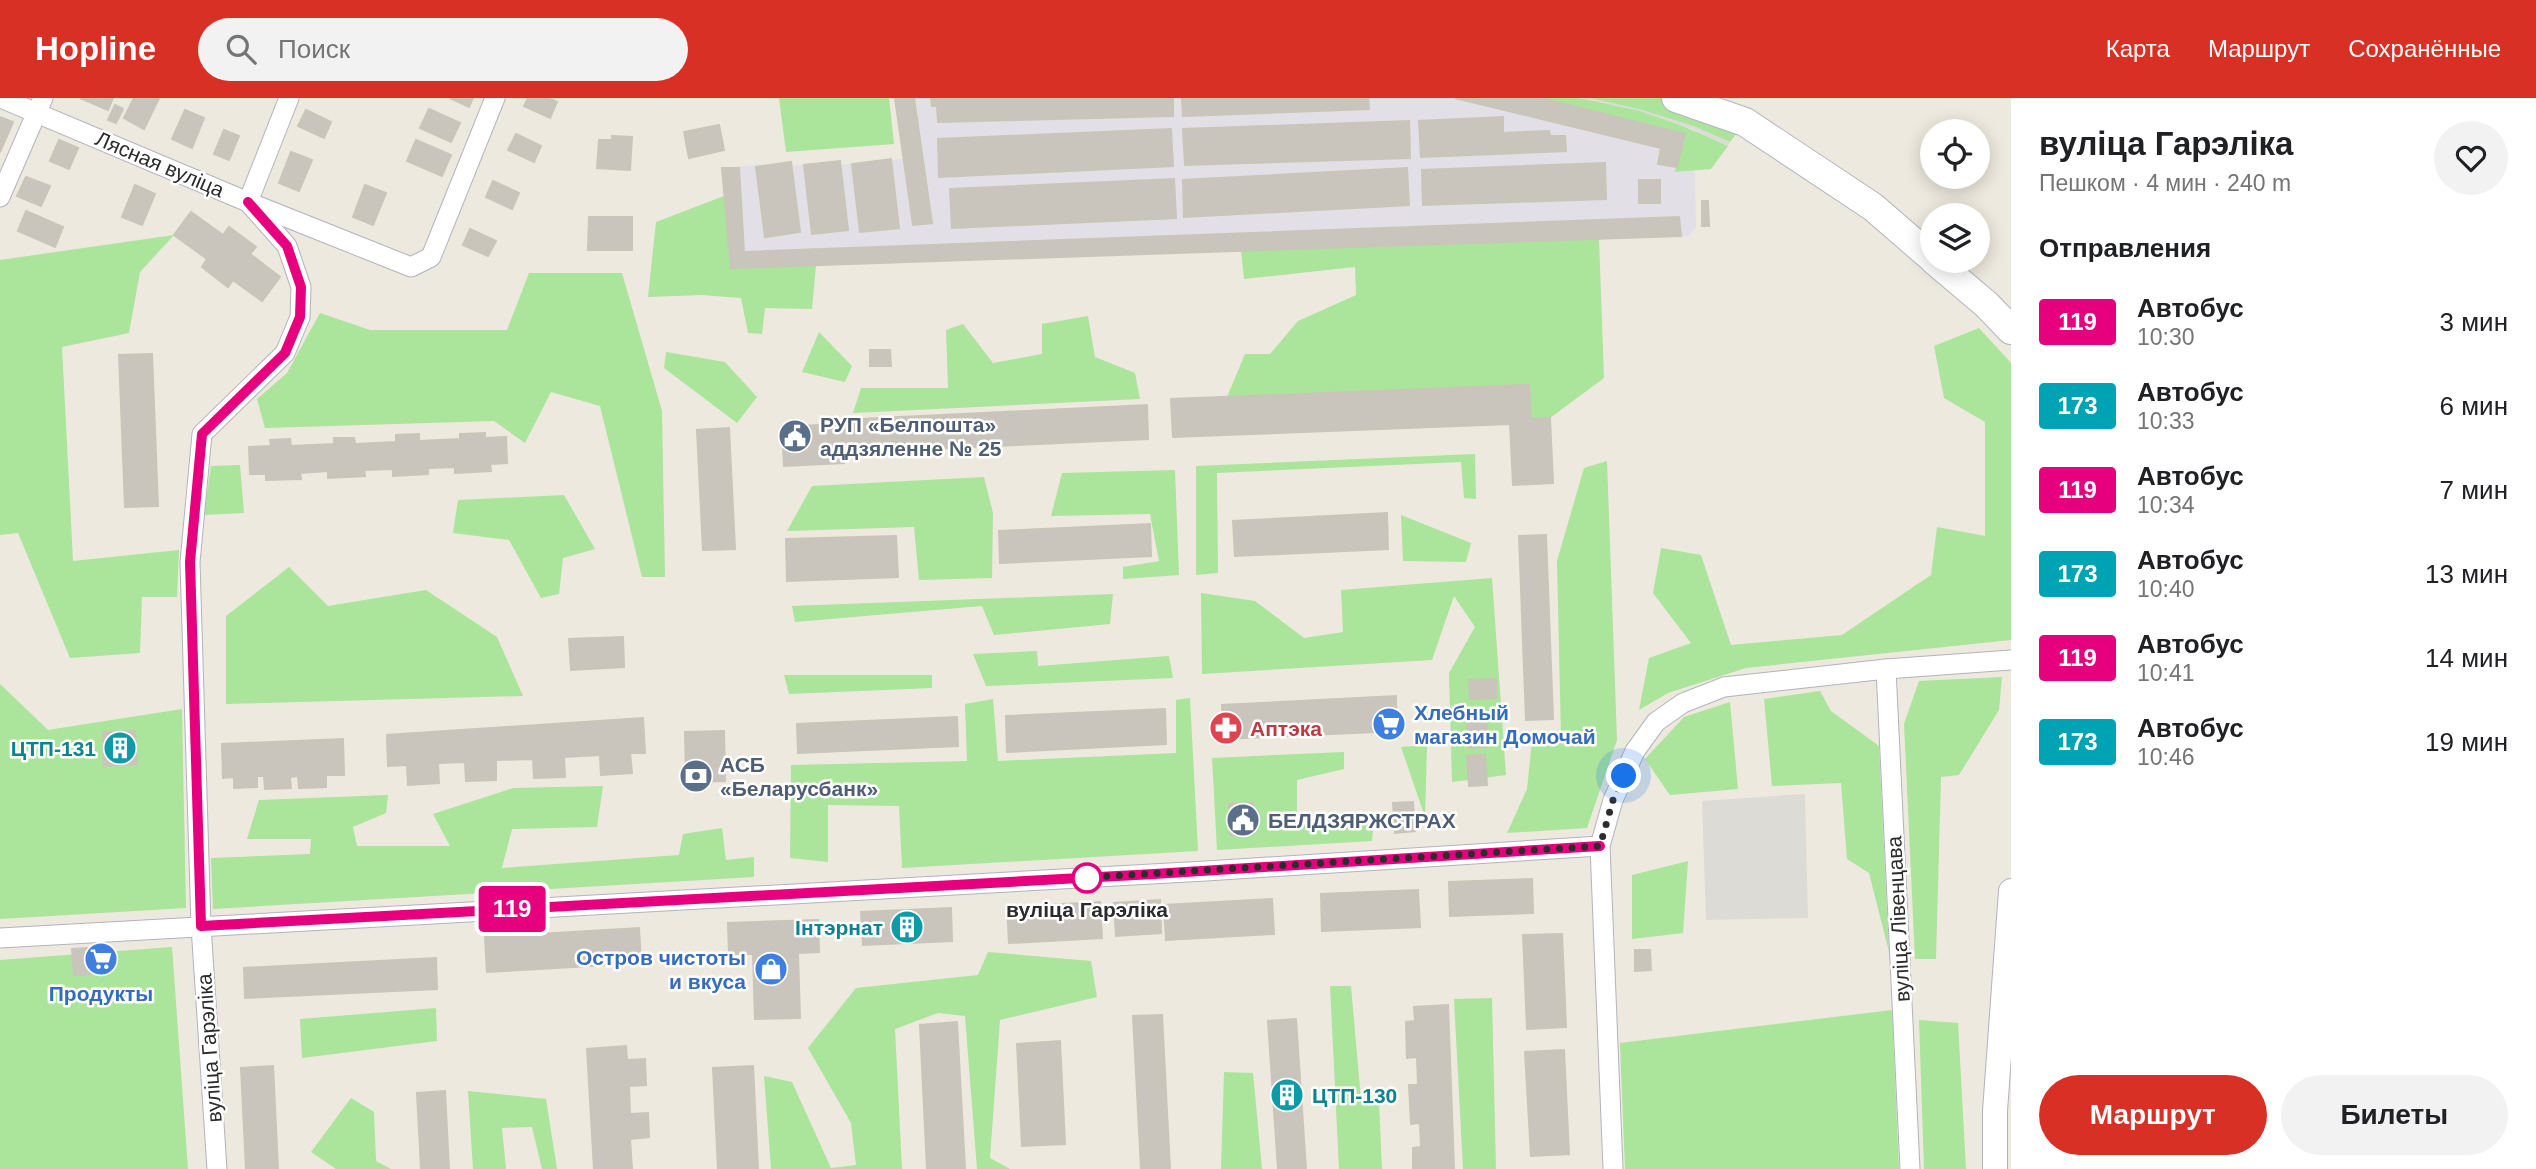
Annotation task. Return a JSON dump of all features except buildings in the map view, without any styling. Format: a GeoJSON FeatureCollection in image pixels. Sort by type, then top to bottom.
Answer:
{"type":"FeatureCollection","features":[{"type":"Feature","properties":{"kind":"main road"},"geometry":{"type":"LineString","coordinates":[[1676,98],[1745,122],[1873,207],[1920,247]]}},
{"type":"Feature","properties":{"kind":"main road"},"geometry":{"type":"LineString","coordinates":[[1950,273],[2011,330]]}},
{"type":"Feature","properties":{"kind":"street","name":"Лясная вуліца"},"geometry":{"type":"LineString","coordinates":[[1,98],[40,105],[248,202],[411,267],[431,257],[495,98]]}},
{"type":"Feature","properties":{"kind":"street"},"geometry":{"type":"LineString","coordinates":[[248,202],[289,98]]}},
{"type":"Feature","properties":{"kind":"street"},"geometry":{"type":"LineString","coordinates":[[0,197],[40,105]]}},
{"type":"Feature","properties":{"kind":"street","name":"вуліца Гарэліка"},"geometry":{"type":"LineString","coordinates":[[217,1169],[201,926],[190,562],[202,434],[285,353],[300,317],[301,287],[287,246],[248,202]]}},
{"type":"Feature","properties":{"kind":"street"},"geometry":{"type":"LineString","coordinates":[[1613,1169],[1600,846],[1613,800],[1635,751],[1657,722],[1684,703],[1724,687],[1886,669],[2011,660]]}},
{"type":"Feature","properties":{"kind":"street","name":"вуліца Лівенцава"},"geometry":{"type":"LineString","coordinates":[[1886,669],[1910,1169]]}},
{"type":"Feature","properties":{"kind":"street"},"geometry":{"type":"LineString","coordinates":[[0,939],[1600,846]]}},
{"type":"Feature","properties":{"kind":"street"},"geometry":{"type":"LineString","coordinates":[[1995,1169],[1995,1111],[2011,891]]}},
{"type":"Feature","properties":{"kind":"shaded area"},"geometry":{"type":"Polygon","coordinates":[[[896,98],[1540,98],[1685,134],[1676,172],[1695,171],[1696,227],[1689,236],[731,268],[722,168],[791,162],[791,166],[840,161],[841,165],[903,159],[896,98]]]}},
{"type":"Feature","properties":{"kind":"shaded area"},"geometry":{"type":"Polygon","coordinates":[[[1578,98],[1639,109],[1694,126],[1730,142],[1728,146],[1694,130],[1640,111],[1578,98]]]}},
{"type":"Feature","properties":{"kind":"shaded area"},"geometry":{"type":"Polygon","coordinates":[[[1805,794],[1808,918],[1706,920],[1702,801],[1805,794]]]}},
{"type":"Feature","properties":{"kind":"green space"},"geometry":{"type":"Polygon","coordinates":[[[779,98],[889,98],[894,144],[786,152],[779,98]]]}},
{"type":"Feature","properties":{"kind":"green space"},"geometry":{"type":"Polygon","coordinates":[[[1540,98],[1578,98],[1617,105],[1674,122],[1728,146],[1711,169],[1675,172],[1685,134],[1540,98]]]}},
{"type":"Feature","properties":{"kind":"green space"},"geometry":{"type":"Polygon","coordinates":[[[1589,98],[1676,98],[1745,122],[1730,142],[1661,116],[1589,98]]]}},
{"type":"Feature","properties":{"kind":"green space"},"geometry":{"type":"Polygon","coordinates":[[[724,196],[731,268],[816,265],[812,309],[765,308],[762,334],[748,333],[741,298],[702,295],[648,297],[656,222],[724,196]]]}},
{"type":"Feature","properties":{"kind":"green space"},"geometry":{"type":"Polygon","coordinates":[[[174,235],[140,272],[129,333],[62,347],[73,561],[179,550],[177,597],[142,597],[140,653],[70,658],[18,533],[0,535],[0,260],[174,235]]]}},
{"type":"Feature","properties":{"kind":"green space"},"geometry":{"type":"Polygon","coordinates":[[[1599,239],[1604,378],[1550,418],[1531,419],[1529,385],[1227,397],[1245,354],[1270,354],[1298,321],[1356,295],[1355,267],[1244,279],[1241,250],[1599,239]]]}},
{"type":"Feature","properties":{"kind":"green space"},"geometry":{"type":"Polygon","coordinates":[[[529,273],[622,273],[662,411],[665,577],[642,577],[600,406],[551,392],[525,443],[494,421],[265,428],[257,399],[287,373],[320,313],[370,330],[507,330],[529,273]]]}},
{"type":"Feature","properties":{"kind":"green space"},"geometry":{"type":"Polygon","coordinates":[[[1088,316],[1095,357],[1135,373],[1140,399],[853,413],[861,388],[948,388],[946,330],[963,324],[993,363],[1042,354],[1042,324],[1088,316]]]}},
{"type":"Feature","properties":{"kind":"green space"},"geometry":{"type":"Polygon","coordinates":[[[1979,328],[2011,363],[2011,640],[1746,668],[1668,693],[1639,710],[1649,658],[1691,643],[1653,593],[1661,548],[1701,555],[1731,645],[1842,635],[1931,575],[1937,527],[1985,536],[1985,422],[1944,398],[1934,346],[1979,328]]]}},
{"type":"Feature","properties":{"kind":"green space"},"geometry":{"type":"Polygon","coordinates":[[[819,332],[852,366],[845,382],[802,372],[819,332]]]}},
{"type":"Feature","properties":{"kind":"green space"},"geometry":{"type":"Polygon","coordinates":[[[666,352],[725,362],[757,397],[737,423],[664,368],[666,352]]]}},
{"type":"Feature","properties":{"kind":"green space"},"geometry":{"type":"Polygon","coordinates":[[[1475,454],[1476,499],[1464,498],[1461,462],[1217,473],[1218,573],[1196,575],[1196,466],[1475,454]]]}},
{"type":"Feature","properties":{"kind":"green space"},"geometry":{"type":"Polygon","coordinates":[[[1607,461],[1617,740],[1587,828],[1507,833],[1527,789],[1532,741],[1561,738],[1557,561],[1584,468],[1607,461]]]}},
{"type":"Feature","properties":{"kind":"green space"},"geometry":{"type":"Polygon","coordinates":[[[240,465],[244,513],[204,515],[211,466],[240,465]]]}},
{"type":"Feature","properties":{"kind":"green space"},"geometry":{"type":"Polygon","coordinates":[[[1175,470],[1179,575],[1123,579],[1123,567],[1159,561],[1150,514],[1051,516],[1062,473],[1175,470]]]}},
{"type":"Feature","properties":{"kind":"green space"},"geometry":{"type":"Polygon","coordinates":[[[984,477],[993,513],[992,578],[919,580],[914,527],[787,531],[812,486],[984,477]]]}},
{"type":"Feature","properties":{"kind":"green space"},"geometry":{"type":"Polygon","coordinates":[[[564,495],[595,549],[563,558],[559,594],[541,598],[509,540],[453,533],[458,500],[564,495]]]}},
{"type":"Feature","properties":{"kind":"green space"},"geometry":{"type":"Polygon","coordinates":[[[1401,515],[1471,543],[1466,562],[1403,561],[1401,515]]]}},
{"type":"Feature","properties":{"kind":"green space"},"geometry":{"type":"Polygon","coordinates":[[[289,567],[328,606],[426,590],[497,637],[523,696],[226,704],[226,616],[289,567]]]}},
{"type":"Feature","properties":{"kind":"green space"},"geometry":{"type":"Polygon","coordinates":[[[1492,578],[1506,775],[1452,782],[1449,673],[1475,627],[1454,596],[1432,660],[1202,674],[1201,593],[1255,601],[1304,638],[1343,632],[1341,590],[1492,578]]]}},
{"type":"Feature","properties":{"kind":"green space"},"geometry":{"type":"Polygon","coordinates":[[[1113,594],[1110,624],[994,635],[982,606],[795,622],[792,606],[1113,594]]]}},
{"type":"Feature","properties":{"kind":"green space"},"geometry":{"type":"Polygon","coordinates":[[[1037,651],[1038,666],[1169,656],[1173,678],[986,686],[973,654],[1037,651]]]}},
{"type":"Feature","properties":{"kind":"green space"},"geometry":{"type":"Polygon","coordinates":[[[784,675],[932,675],[932,688],[789,694],[784,675]]]}},
{"type":"Feature","properties":{"kind":"green space"},"geometry":{"type":"Polygon","coordinates":[[[2002,677],[1999,710],[1959,775],[1941,777],[1936,959],[1915,959],[1904,724],[1919,681],[2002,677]]]}},
{"type":"Feature","properties":{"kind":"green space"},"geometry":{"type":"Polygon","coordinates":[[[0,684],[48,730],[182,709],[186,908],[0,919],[0,684]]]}},
{"type":"Feature","properties":{"kind":"green space"},"geometry":{"type":"Polygon","coordinates":[[[1820,691],[1831,711],[1879,746],[1889,952],[1869,873],[1847,859],[1841,783],[1772,786],[1764,699],[1820,691]]]}},
{"type":"Feature","properties":{"kind":"green space"},"geometry":{"type":"Polygon","coordinates":[[[1190,698],[1198,851],[902,868],[899,806],[828,805],[828,862],[790,858],[791,765],[967,761],[965,704],[993,699],[998,761],[1176,753],[1176,700],[1190,698]]]}},
{"type":"Feature","properties":{"kind":"green space"},"geometry":{"type":"Polygon","coordinates":[[[1730,702],[1738,789],[1670,795],[1645,759],[1684,717],[1730,702]]]}},
{"type":"Feature","properties":{"kind":"green space"},"geometry":{"type":"Polygon","coordinates":[[[1427,745],[1425,817],[1401,747],[1427,745]]]}},
{"type":"Feature","properties":{"kind":"green space"},"geometry":{"type":"Polygon","coordinates":[[[1344,752],[1344,769],[1297,780],[1297,825],[1374,820],[1372,841],[1217,850],[1212,758],[1344,752]]]}},
{"type":"Feature","properties":{"kind":"green space"},"geometry":{"type":"Polygon","coordinates":[[[603,786],[597,827],[512,829],[502,868],[679,855],[683,834],[722,828],[726,860],[754,857],[754,877],[213,909],[211,858],[310,854],[311,839],[247,839],[259,800],[388,795],[386,813],[353,827],[357,846],[450,846],[433,814],[513,788],[603,786]]]}},
{"type":"Feature","properties":{"kind":"green space"},"geometry":{"type":"Polygon","coordinates":[[[1688,861],[1683,933],[1632,939],[1632,875],[1688,861]]]}},
{"type":"Feature","properties":{"kind":"green space"},"geometry":{"type":"Polygon","coordinates":[[[172,947],[188,1169],[0,1169],[0,960],[172,947]]]}},
{"type":"Feature","properties":{"kind":"green space"},"geometry":{"type":"Polygon","coordinates":[[[988,952],[1091,961],[1097,997],[1000,1020],[990,1158],[1010,1169],[977,1169],[965,1016],[938,1013],[895,1029],[902,1169],[771,1169],[764,1076],[792,1082],[831,1168],[856,1165],[851,1123],[808,1048],[856,988],[978,975],[988,952]]]}},
{"type":"Feature","properties":{"kind":"green space"},"geometry":{"type":"Polygon","coordinates":[[[1330,986],[1351,986],[1361,1100],[1379,1101],[1382,1169],[1339,1169],[1330,986]]]}},
{"type":"Feature","properties":{"kind":"green space"},"geometry":{"type":"Polygon","coordinates":[[[1492,998],[1496,1169],[1463,1169],[1454,999],[1492,998]]]}},
{"type":"Feature","properties":{"kind":"green space"},"geometry":{"type":"Polygon","coordinates":[[[436,1008],[437,1041],[302,1058],[300,1019],[436,1008]]]}},
{"type":"Feature","properties":{"kind":"green space"},"geometry":{"type":"Polygon","coordinates":[[[1892,1010],[1899,1169],[1625,1169],[1620,1043],[1892,1010]]]}},
{"type":"Feature","properties":{"kind":"green space"},"geometry":{"type":"Polygon","coordinates":[[[1919,1020],[1958,1023],[1966,1169],[1924,1169],[1919,1020]]]}},
{"type":"Feature","properties":{"kind":"green space"},"geometry":{"type":"Polygon","coordinates":[[[1224,1072],[1253,1073],[1262,1169],[1221,1169],[1224,1072]]]}},
{"type":"Feature","properties":{"kind":"green space"},"geometry":{"type":"Polygon","coordinates":[[[468,1091],[546,1099],[557,1169],[542,1169],[532,1127],[502,1128],[506,1169],[473,1169],[468,1091]]]}},
{"type":"Feature","properties":{"kind":"green space"},"geometry":{"type":"Polygon","coordinates":[[[351,1098],[374,1112],[376,1161],[391,1169],[336,1169],[311,1152],[351,1098]]]}},
{"type":"Feature","properties":{"kind":"bus line","name":"119"},"geometry":{"type":"LineString","coordinates":[[248,202],[287,246],[301,287],[300,317],[285,353],[202,434],[190,562],[201,926],[1154,874],[1600,846]]}},
{"type":"Feature","properties":{"kind":"place","name":"РУП «Белпошта» аддзяленне № 25"},"geometry":{"type":"Point","coordinates":[795,436]}},
{"type":"Feature","properties":{"kind":"place","name":"Хлебный магазин Домочай"},"geometry":{"type":"Point","coordinates":[1389,724]}},
{"type":"Feature","properties":{"kind":"place","name":"Аптэка"},"geometry":{"type":"Point","coordinates":[1226,728]}},
{"type":"Feature","properties":{"kind":"place","name":"ЦТП-131"},"geometry":{"type":"Point","coordinates":[120,748]}},
{"type":"Feature","properties":{"kind":"place","name":"АСБ «Беларусбанк»"},"geometry":{"type":"Point","coordinates":[696,776]}},
{"type":"Feature","properties":{"kind":"place","name":"БЕЛДЗЯРЖСТРАХ"},"geometry":{"type":"Point","coordinates":[1243,820]}},
{"type":"Feature","properties":{"kind":"place","name":"вуліца Гарэліка"},"geometry":{"type":"Point","coordinates":[1087,878]}},
{"type":"Feature","properties":{"kind":"place","name":"Інтэрнат"},"geometry":{"type":"Point","coordinates":[907,927]}},
{"type":"Feature","properties":{"kind":"place","name":"Продукты"},"geometry":{"type":"Point","coordinates":[101,959]}},
{"type":"Feature","properties":{"kind":"place","name":"Остров чистоты и вкуса"},"geometry":{"type":"Point","coordinates":[771,969]}},
{"type":"Feature","properties":{"kind":"place","name":"ЦТП-130"},"geometry":{"type":"Point","coordinates":[1287,1095]}},
{"type":"Feature","properties":{"kind":"route"},"geometry":{"type":"LineString","coordinates":[[1087,878],[1078,878],[1600,846],[1613,800],[1624,776]]}}]}
